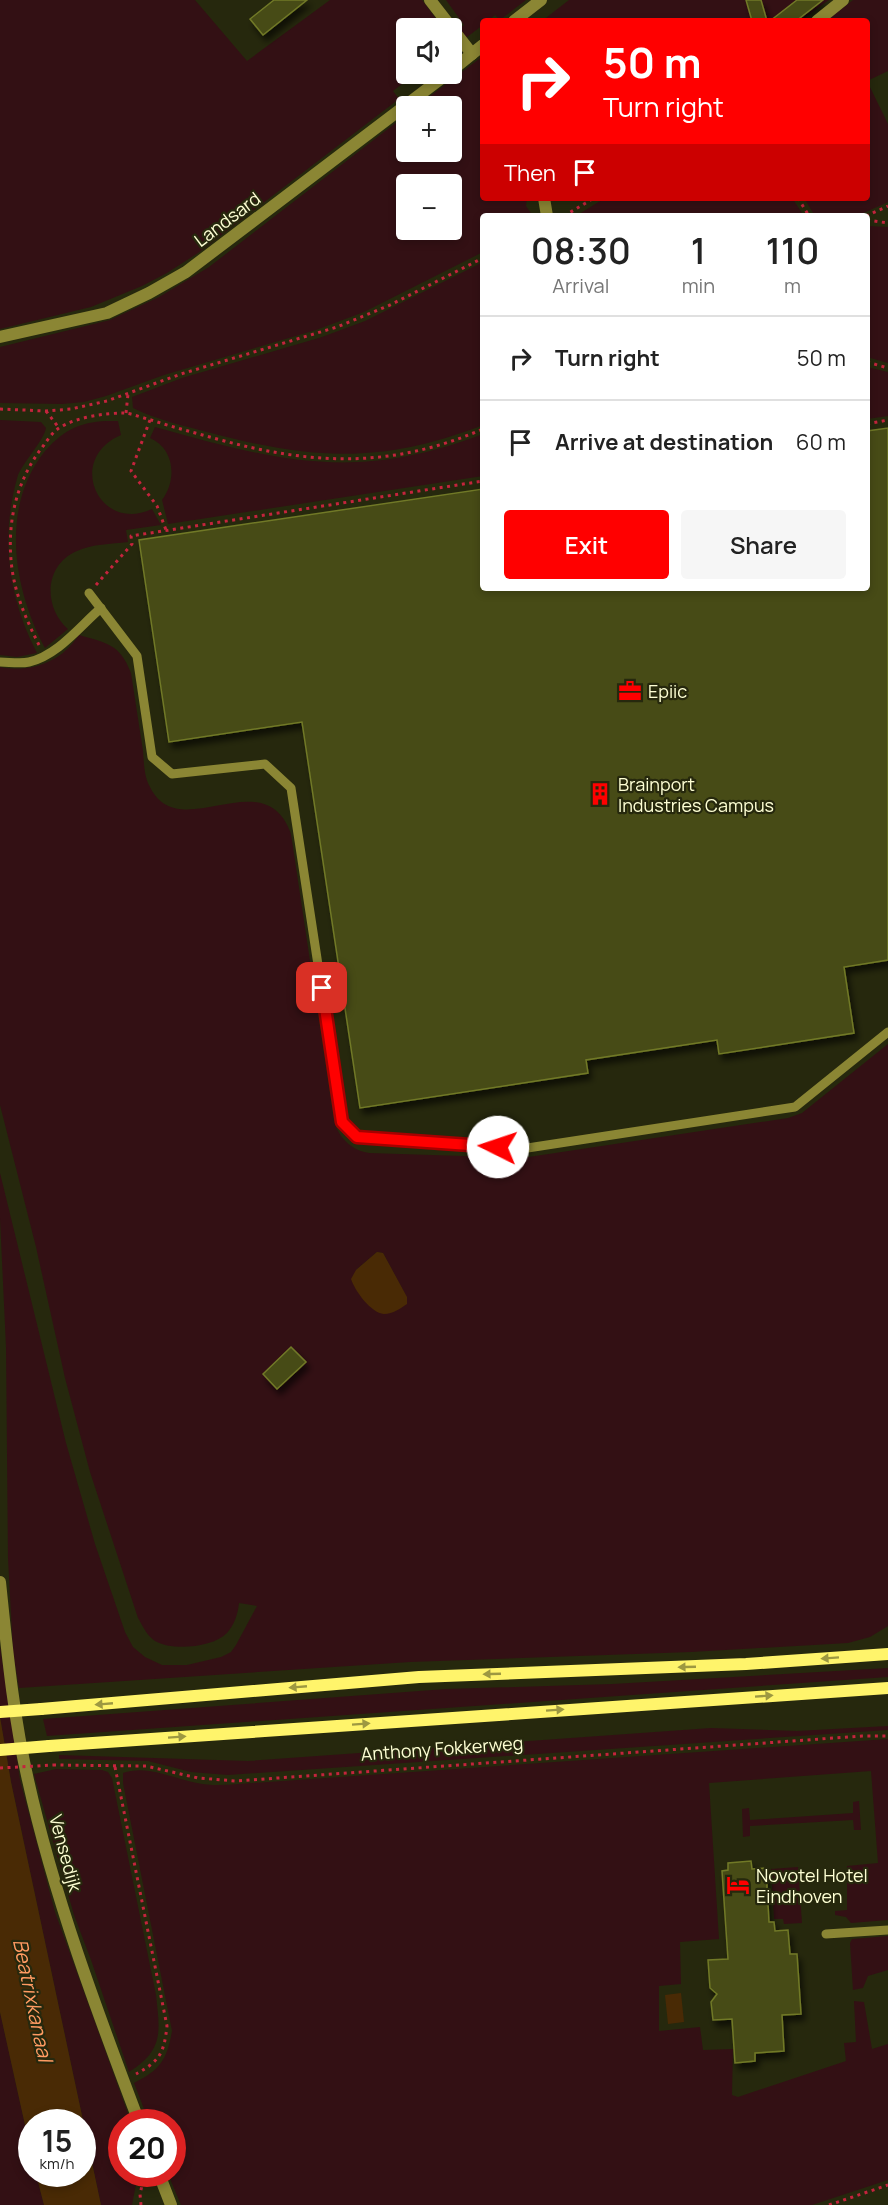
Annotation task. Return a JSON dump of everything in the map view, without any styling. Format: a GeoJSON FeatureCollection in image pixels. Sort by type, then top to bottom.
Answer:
{"type":"FeatureCollection","features":[{"type":"Feature","properties":{"kind":"main road"},"geometry":{"type":"LineString","coordinates":[[0,1712],[419,1677],[746,1664],[888,1654]]}},
{"type":"Feature","properties":{"kind":"main road","name":"Anthony Fokkerweg"},"geometry":{"type":"LineString","coordinates":[[0,1749],[888,1688]]}},
{"type":"Feature","properties":{"kind":"street"},"geometry":{"type":"LineString","coordinates":[[430,0],[472,54]]}},
{"type":"Feature","properties":{"kind":"street"},"geometry":{"type":"LineString","coordinates":[[518,18],[541,0]]}},
{"type":"Feature","properties":{"kind":"street"},"geometry":{"type":"LineString","coordinates":[[821,18],[843,0]]}},
{"type":"Feature","properties":{"kind":"street"},"geometry":{"type":"LineString","coordinates":[[462,62],[480,47]]}},
{"type":"Feature","properties":{"kind":"street","name":"Landsard"},"geometry":{"type":"LineString","coordinates":[[0,337],[107,313],[186,272],[434,84]]}},
{"type":"Feature","properties":{"kind":"street","name":"Vensedijk"},"geometry":{"type":"LineString","coordinates":[[0,1582],[11,1690],[28,1781],[63,1908],[134,2109]]}},
{"type":"Feature","properties":{"kind":"street"},"geometry":{"type":"LineString","coordinates":[[164,2187],[171,2205]]}},
{"type":"Feature","properties":{"kind":"lane"},"geometry":{"type":"LineString","coordinates":[[89,593],[137,656],[152,757],[172,774],[265,764],[291,788],[342,1122],[357,1137],[521,1149],[795,1107],[888,1032]]}},
{"type":"Feature","properties":{"kind":"lane"},"geometry":{"type":"LineString","coordinates":[[0,662],[27,662],[44,656],[60,646],[101,608]]}},
{"type":"Feature","properties":{"kind":"lane"},"geometry":{"type":"LineString","coordinates":[[826,1934],[888,1930]]}},
{"type":"Feature","properties":{"kind":"path"},"geometry":{"type":"LineString","coordinates":[[569,213],[589,201]]}},
{"type":"Feature","properties":{"kind":"path"},"geometry":{"type":"LineString","coordinates":[[870,216],[888,206]]}},
{"type":"Feature","properties":{"kind":"path"},"geometry":{"type":"LineString","coordinates":[[870,219],[888,223]]}},
{"type":"Feature","properties":{"kind":"path"},"geometry":{"type":"LineString","coordinates":[[0,409],[46,411],[90,406],[181,374],[337,327],[390,305],[480,260]]}},
{"type":"Feature","properties":{"kind":"path"},"geometry":{"type":"LineString","coordinates":[[870,363],[888,368]]}},
{"type":"Feature","properties":{"kind":"path"},"geometry":{"type":"LineString","coordinates":[[126,413],[128,394]]}},
{"type":"Feature","properties":{"kind":"path"},"geometry":{"type":"LineString","coordinates":[[46,411],[58,428]]}},
{"type":"Feature","properties":{"kind":"path"},"geometry":{"type":"LineString","coordinates":[[44,656],[17,594],[12,571],[10,536],[15,498],[22,479],[34,456],[58,428],[92,417],[126,413],[265,451],[326,459],[361,460],[413,452],[480,430]]}},
{"type":"Feature","properties":{"kind":"path"},"geometry":{"type":"LineString","coordinates":[[150,420],[131,471],[157,506],[166,530]]}},
{"type":"Feature","properties":{"kind":"path"},"geometry":{"type":"LineString","coordinates":[[870,423],[888,420]]}},
{"type":"Feature","properties":{"kind":"path"},"geometry":{"type":"LineString","coordinates":[[89,593],[132,544],[131,536],[480,481]]}},
{"type":"Feature","properties":{"kind":"path","name":"Anthony Fokkerweg"},"geometry":{"type":"LineString","coordinates":[[0,1768],[53,1765],[158,1768],[198,1778],[236,1781],[827,1738],[888,1736]]}},
{"type":"Feature","properties":{"kind":"path"},"geometry":{"type":"LineString","coordinates":[[115,1766],[167,2026],[165,2045],[160,2057],[152,2066],[124,2081]]}},
{"type":"Feature","properties":{"kind":"path"},"geometry":{"type":"LineString","coordinates":[[829,2205],[888,2185]]}},
{"type":"Feature","properties":{"kind":"path"},"geometry":{"type":"LineString","coordinates":[[141,2205],[142,2187]]}},
{"type":"Feature","properties":{"kind":"shaded area"},"geometry":{"type":"Polygon","coordinates":[[[0,0],[195,0],[247,61],[330,0],[422,0],[436,18],[396,18],[396,84],[402,84],[393,91],[397,96],[396,101],[198,253],[142,286],[91,307],[0,329],[0,0]]]}},
{"type":"Feature","properties":{"kind":"shaded area"},"geometry":{"type":"Polygon","coordinates":[[[446,0],[526,0],[503,18],[495,15],[492,18],[480,18],[480,27],[463,40],[462,26],[464,25],[462,18],[459,18],[446,0]]]}},
{"type":"Feature","properties":{"kind":"shaded area"},"geometry":{"type":"Polygon","coordinates":[[[569,0],[829,0],[804,18],[546,18],[569,0]]]}},
{"type":"Feature","properties":{"kind":"shaded area"},"geometry":{"type":"Polygon","coordinates":[[[853,0],[888,0],[888,71],[870,80],[870,18],[830,18],[853,0]]]}},
{"type":"Feature","properties":{"kind":"shaded area"},"geometry":{"type":"Polygon","coordinates":[[[480,58],[480,201],[527,201],[526,206],[531,213],[480,213],[480,254],[364,312],[316,330],[164,375],[106,396],[84,402],[62,404],[0,403],[0,347],[110,320],[159,297],[209,267],[396,123],[396,162],[462,162],[462,96],[430,96],[446,84],[462,84],[462,72],[480,58]]]}},
{"type":"Feature","properties":{"kind":"shaded area"},"geometry":{"type":"Polygon","coordinates":[[[870,87],[888,124],[888,202],[864,213],[813,213],[806,201],[870,201],[870,87]]]}},
{"type":"Feature","properties":{"kind":"shaded area"},"geometry":{"type":"Polygon","coordinates":[[[600,201],[794,201],[802,213],[581,213],[600,201]]]}},
{"type":"Feature","properties":{"kind":"shaded area"},"geometry":{"type":"Polygon","coordinates":[[[870,226],[888,227],[888,363],[870,358],[870,226]]]}},
{"type":"Feature","properties":{"kind":"shaded area"},"geometry":{"type":"Polygon","coordinates":[[[480,264],[480,426],[447,438],[380,452],[316,453],[282,449],[211,433],[161,419],[133,408],[132,397],[182,378],[322,337],[365,321],[480,264]]]}},
{"type":"Feature","properties":{"kind":"shaded area"},"geometry":{"type":"Polygon","coordinates":[[[870,368],[888,372],[888,416],[870,419],[870,368]]]}},
{"type":"Feature","properties":{"kind":"shaded area"},"geometry":{"type":"Polygon","coordinates":[[[0,420],[41,422],[46,428],[18,475],[9,521],[8,544],[13,589],[19,611],[37,653],[17,657],[0,655],[0,420]]]}},
{"type":"Feature","properties":{"kind":"shaded area"},"geometry":{"type":"Polygon","coordinates":[[[118,421],[121,435],[104,446],[95,460],[92,476],[96,490],[104,503],[117,511],[133,514],[152,509],[161,525],[126,530],[128,542],[89,547],[66,557],[53,576],[51,598],[54,610],[68,629],[45,648],[25,600],[19,574],[16,548],[17,522],[22,497],[31,473],[53,442],[69,430],[87,423],[118,421]]]}},
{"type":"Feature","properties":{"kind":"shaded area"},"geometry":{"type":"Polygon","coordinates":[[[155,427],[241,450],[280,457],[319,462],[357,462],[396,458],[438,449],[480,435],[480,476],[168,524],[162,500],[170,483],[171,466],[165,450],[150,438],[155,427]]]}},
{"type":"Feature","properties":{"kind":"shaded area"},"geometry":{"type":"Polygon","coordinates":[[[79,635],[97,640],[117,650],[127,663],[131,673],[147,779],[150,787],[163,803],[181,809],[243,802],[262,803],[279,813],[291,834],[334,1121],[343,1138],[357,1149],[369,1153],[522,1158],[788,1118],[802,1113],[888,1044],[888,1626],[870,1637],[848,1643],[691,1652],[410,1662],[19,1688],[13,1652],[8,1558],[6,1347],[0,1173],[66,1443],[95,1544],[125,1632],[133,1647],[145,1657],[162,1665],[187,1665],[221,1657],[231,1652],[236,1645],[257,1606],[239,1603],[235,1619],[227,1633],[202,1645],[181,1647],[162,1644],[152,1639],[138,1618],[90,1472],[65,1378],[36,1247],[0,1105],[0,667],[34,667],[55,659],[79,635]],[[377,1252],[356,1270],[407,1298],[383,1253],[377,1252]]]}},
{"type":"Feature","properties":{"kind":"shaded area"},"geometry":{"type":"Polygon","coordinates":[[[0,1646],[20,1780],[55,1912],[126,2109],[108,2109],[108,2187],[135,2187],[132,2205],[101,2205],[96,2182],[96,2109],[81,2109],[11,1782],[0,1717],[0,1646]]]}},
{"type":"Feature","properties":{"kind":"shaded area"},"geometry":{"type":"Polygon","coordinates":[[[888,1668],[888,1677],[47,1736],[43,1719],[446,1689],[612,1684],[888,1668]]]}},
{"type":"Feature","properties":{"kind":"shaded area"},"geometry":{"type":"Polygon","coordinates":[[[888,1726],[888,1730],[228,1775],[191,1772],[148,1761],[59,1759],[59,1755],[248,1761],[711,1728],[797,1731],[888,1726]]]}},
{"type":"Feature","properties":{"kind":"shaded area"},"geometry":{"type":"Polygon","coordinates":[[[888,1739],[888,1920],[851,1923],[846,1917],[835,1915],[835,1911],[847,1910],[847,1866],[878,1863],[871,1771],[709,1783],[719,1939],[680,1942],[681,1984],[659,1986],[659,2031],[700,2027],[703,2050],[733,2049],[732,2095],[738,2097],[846,2061],[844,2043],[856,2042],[854,2001],[864,2002],[872,2049],[888,2044],[888,2180],[812,2205],[181,2205],[173,2187],[186,2187],[186,2109],[144,2109],[134,2083],[161,2063],[168,2050],[172,2031],[123,1783],[123,1773],[151,1771],[202,1784],[228,1785],[888,1739]]]}},
{"type":"Feature","properties":{"kind":"shaded area"},"geometry":{"type":"Polygon","coordinates":[[[56,1769],[102,1770],[108,1772],[112,1778],[156,1995],[158,2020],[154,2048],[149,2056],[129,2072],[74,1915],[34,1774],[56,1769]]]}},
{"type":"Feature","properties":{"kind":"shaded area"},"geometry":{"type":"Polygon","coordinates":[[[859,1801],[861,1830],[854,1830],[853,1820],[750,1826],[750,1836],[743,1837],[742,1809],[749,1808],[750,1820],[853,1813],[853,1802],[859,1801]]]}},
{"type":"Feature","properties":{"kind":"shaded area"},"geometry":{"type":"Polygon","coordinates":[[[798,1867],[802,1923],[784,1924],[783,1919],[774,1919],[771,1869],[798,1867]]]}},
{"type":"Feature","properties":{"kind":"shaded area"},"geometry":{"type":"Polygon","coordinates":[[[888,1936],[888,1970],[868,1976],[863,1988],[853,1990],[850,1943],[852,1939],[888,1936]]]}},
{"type":"Feature","properties":{"kind":"shaded area"},"geometry":{"type":"Polygon","coordinates":[[[0,2012],[21,2109],[18,2109],[18,2187],[39,2187],[44,2205],[0,2205],[0,2012]]]}},
{"type":"Feature","properties":{"kind":"water"},"geometry":{"type":"Polygon","coordinates":[[[377,1252],[383,1253],[407,1297],[407,1304],[387,1314],[379,1313],[369,1306],[351,1279],[356,1270],[377,1252]]]}},
{"type":"Feature","properties":{"kind":"water","name":"Beatrixkanaal"},"geometry":{"type":"Polygon","coordinates":[[[0,1717],[11,1782],[81,2109],[21,2109],[0,2012],[0,1717]]]}},
{"type":"Feature","properties":{"kind":"water"},"geometry":{"type":"Polygon","coordinates":[[[681,1993],[684,2022],[668,2024],[665,1995],[681,1993]]]}},
{"type":"Feature","properties":{"kind":"water"},"geometry":{"type":"Polygon","coordinates":[[[96,2182],[101,2205],[44,2205],[39,2187],[96,2187],[96,2182]]]}},
{"type":"Feature","properties":{"kind":"building"},"geometry":{"type":"Polygon","coordinates":[[[274,0],[307,0],[263,35],[250,19],[274,0]]]}},
{"type":"Feature","properties":{"kind":"building"},"geometry":{"type":"Polygon","coordinates":[[[746,0],[761,0],[766,18],[751,18],[746,0]]]}},
{"type":"Feature","properties":{"kind":"building"},"geometry":{"type":"Polygon","coordinates":[[[797,0],[823,0],[800,18],[774,18],[797,0]]]}},
{"type":"Feature","properties":{"kind":"building","name":"Brainport Industries Campus"},"geometry":{"type":"Polygon","coordinates":[[[888,428],[888,960],[844,967],[854,1033],[719,1054],[717,1040],[586,1060],[588,1073],[360,1108],[302,722],[169,742],[139,540],[480,489],[480,591],[870,591],[870,431],[888,428]]]}},
{"type":"Feature","properties":{"kind":"building"},"geometry":{"type":"Polygon","coordinates":[[[291,1347],[306,1362],[277,1389],[263,1374],[291,1347]]]}},
{"type":"Feature","properties":{"kind":"building"},"geometry":{"type":"Polygon","coordinates":[[[751,1861],[752,1869],[766,1868],[769,1922],[774,1922],[775,1931],[788,1930],[790,1954],[797,1954],[801,2014],[782,2015],[784,2051],[755,2053],[755,2061],[735,2063],[732,2019],[713,2020],[711,2002],[717,1994],[710,1988],[708,1960],[728,1959],[722,1871],[728,1870],[728,1863],[751,1861]]]}},
{"type":"Feature","properties":{"kind":"place","name":"Epiic"},"geometry":{"type":"Point","coordinates":[630,691]}},
{"type":"Feature","properties":{"kind":"place","name":"Brainport Industries Campus"},"geometry":{"type":"Point","coordinates":[600,794]}},
{"type":"Feature","properties":{"kind":"place","name":"Novotel Hotel Eindhoven"},"geometry":{"type":"Point","coordinates":[738,1885]}},
{"type":"Feature","properties":{"kind":"route"},"geometry":{"type":"LineString","coordinates":[[322,988],[342,1122],[357,1137],[498,1147]]}}]}
